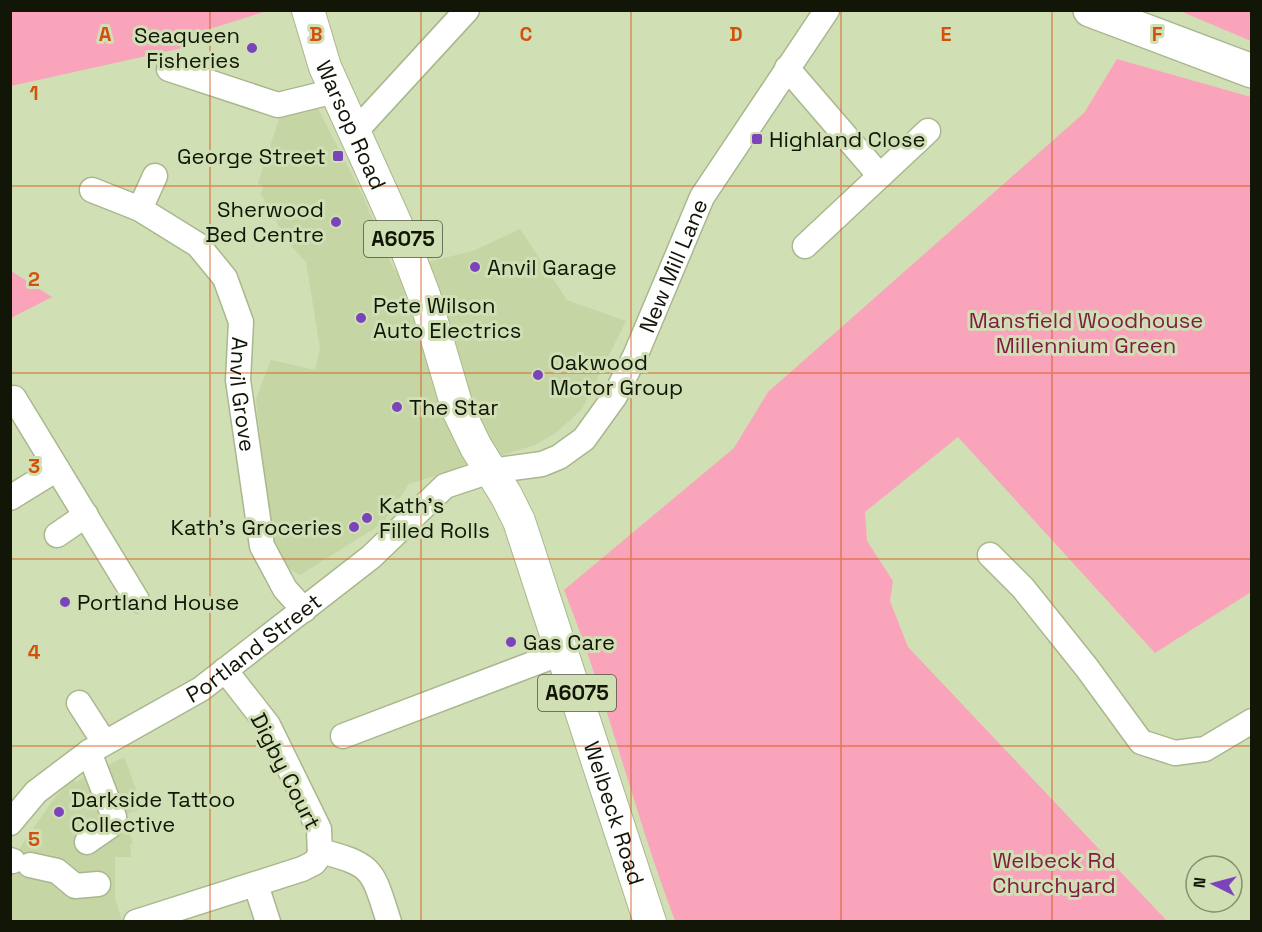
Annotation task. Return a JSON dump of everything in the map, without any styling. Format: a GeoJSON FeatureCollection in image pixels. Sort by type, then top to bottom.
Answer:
{"type":"FeatureCollection","features":[{"type":"Feature","properties":{"kind":"highway"},"geometry":{"type":"LineString","coordinates":[[1090,10],[1251,71]]}},
{"type":"Feature","properties":{"kind":"main road","name":"Warsop Road"},"geometry":{"type":"LineString","coordinates":[[308,10],[335,91],[401,235],[424,295],[458,411],[490,471]]}},
{"type":"Feature","properties":{"kind":"main road","name":"Welbeck Road"},"geometry":{"type":"LineString","coordinates":[[490,471],[519,521],[564,652],[650,921]]}},
{"type":"Feature","properties":{"kind":"street"},"geometry":{"type":"LineString","coordinates":[[353,134],[467,10]]}},
{"type":"Feature","properties":{"kind":"street","name":"New Mill Lane"},"geometry":{"type":"LineString","coordinates":[[490,471],[552,461],[584,439],[595,427],[615,396],[636,354],[702,197],[827,10]]}},
{"type":"Feature","properties":{"kind":"street"},"geometry":{"type":"LineString","coordinates":[[787,68],[880,176]]}},
{"type":"Feature","properties":{"kind":"street"},"geometry":{"type":"LineString","coordinates":[[169,69],[278,105],[335,91]]}},
{"type":"Feature","properties":{"kind":"street"},"geometry":{"type":"LineString","coordinates":[[805,246],[928,130]]}},
{"type":"Feature","properties":{"kind":"street"},"geometry":{"type":"LineString","coordinates":[[140,209],[155,176]]}},
{"type":"Feature","properties":{"kind":"street","name":"Anvil Grove"},"geometry":{"type":"LineString","coordinates":[[93,190],[140,209],[198,245],[225,278],[241,322],[238,380],[262,546],[285,589],[304,610]]}},
{"type":"Feature","properties":{"kind":"street"},"geometry":{"type":"LineString","coordinates":[[14,398],[138,600]]}},
{"type":"Feature","properties":{"kind":"street"},"geometry":{"type":"LineString","coordinates":[[10,498],[57,469]]}},
{"type":"Feature","properties":{"kind":"street","name":"Portland Street"},"geometry":{"type":"LineString","coordinates":[[10,823],[36,792],[96,747],[201,689],[304,610],[391,540],[445,486],[459,479],[490,471]]}},
{"type":"Feature","properties":{"kind":"street"},"geometry":{"type":"LineString","coordinates":[[57,535],[86,515]]}},
{"type":"Feature","properties":{"kind":"street"},"geometry":{"type":"LineString","coordinates":[[990,555],[1023,588],[1087,668],[1103,693],[1141,742],[1175,753],[1204,749],[1251,721]]}},
{"type":"Feature","properties":{"kind":"street"},"geometry":{"type":"LineString","coordinates":[[343,736],[564,652]]}},
{"type":"Feature","properties":{"kind":"street","name":"Digby Court"},"geometry":{"type":"LineString","coordinates":[[136,921],[302,869],[314,863],[320,851],[319,829],[268,725],[225,670]]}},
{"type":"Feature","properties":{"kind":"street"},"geometry":{"type":"LineString","coordinates":[[79,703],[96,747],[114,817],[110,826],[87,842]]}},
{"type":"Feature","properties":{"kind":"street"},"geometry":{"type":"LineString","coordinates":[[320,851],[349,858],[362,864],[371,873],[389,921]]}},
{"type":"Feature","properties":{"kind":"street"},"geometry":{"type":"LineString","coordinates":[[18,862],[57,871],[75,886],[98,884]]}},
{"type":"Feature","properties":{"kind":"street"},"geometry":{"type":"LineString","coordinates":[[256,885],[268,921]]}},
{"type":"Feature","properties":{"kind":"shaded area"},"geometry":{"type":"Polygon","coordinates":[[[315,103],[363,196],[394,270],[473,251],[520,229],[567,300],[626,321],[582,409],[556,433],[535,445],[409,484],[383,523],[300,575],[291,570],[277,553],[271,533],[256,399],[271,360],[315,370],[320,348],[306,262],[287,241],[261,194],[263,186],[258,183],[281,113],[315,103]]]}},
{"type":"Feature","properties":{"kind":"shaded area"},"geometry":{"type":"Polygon","coordinates":[[[124,757],[143,808],[127,814],[133,844],[130,845],[131,857],[115,857],[115,898],[122,921],[11,922],[11,866],[24,841],[57,795],[73,779],[76,782],[124,757]]]}},
{"type":"Feature","properties":{"kind":"green space"},"geometry":{"type":"Polygon","coordinates":[[[10,11],[267,11],[184,37],[187,47],[11,86],[10,11]]]}},
{"type":"Feature","properties":{"kind":"green space"},"geometry":{"type":"Polygon","coordinates":[[[1180,11],[1251,11],[1251,41],[1180,11]]]}},
{"type":"Feature","properties":{"kind":"green space","name":"Mansfield Woodhouse Millennium Green"},"geometry":{"type":"Polygon","coordinates":[[[1117,59],[1251,97],[1251,592],[1155,653],[958,437],[865,512],[867,541],[893,581],[890,601],[908,647],[1167,921],[675,921],[646,838],[594,672],[564,590],[734,448],[768,392],[1084,113],[1117,59]]]}},
{"type":"Feature","properties":{"kind":"green space"},"geometry":{"type":"Polygon","coordinates":[[[11,271],[52,297],[11,318],[11,271]]]}},
{"type":"Feature","properties":{"kind":"place","name":"Seaqueen Fisheries"},"geometry":{"type":"Point","coordinates":[252,48]}},
{"type":"Feature","properties":{"kind":"place","name":"Highland Close"},"geometry":{"type":"Point","coordinates":[757,139]}},
{"type":"Feature","properties":{"kind":"place","name":"George Street"},"geometry":{"type":"Point","coordinates":[338,156]}},
{"type":"Feature","properties":{"kind":"place","name":"Sherwood Bed Centre"},"geometry":{"type":"Point","coordinates":[336,222]}},
{"type":"Feature","properties":{"kind":"place","name":"Anvil Garage"},"geometry":{"type":"Point","coordinates":[475,267]}},
{"type":"Feature","properties":{"kind":"place","name":"Pete Wilson Auto Electrics"},"geometry":{"type":"Point","coordinates":[361,318]}},
{"type":"Feature","properties":{"kind":"place","name":"Oakwood Motor Group"},"geometry":{"type":"Point","coordinates":[538,375]}},
{"type":"Feature","properties":{"kind":"place","name":"The Star"},"geometry":{"type":"Point","coordinates":[397,407]}},
{"type":"Feature","properties":{"kind":"place","name":"Kath's Filled Rolls"},"geometry":{"type":"Point","coordinates":[367,518]}},
{"type":"Feature","properties":{"kind":"place","name":"Kath's Groceries"},"geometry":{"type":"Point","coordinates":[354,527]}},
{"type":"Feature","properties":{"kind":"place","name":"Portland House"},"geometry":{"type":"Point","coordinates":[65,602]}},
{"type":"Feature","properties":{"kind":"place","name":"Gas Care"},"geometry":{"type":"Point","coordinates":[511,642]}},
{"type":"Feature","properties":{"kind":"place","name":"Darkside Tattoo Collective"},"geometry":{"type":"Point","coordinates":[59,812]}},
{"type":"Feature","properties":{"kind":"park label","name":"Welbeck Rd Churchyard"},"geometry":{"type":"Point","coordinates":[1054,872]}}]}
